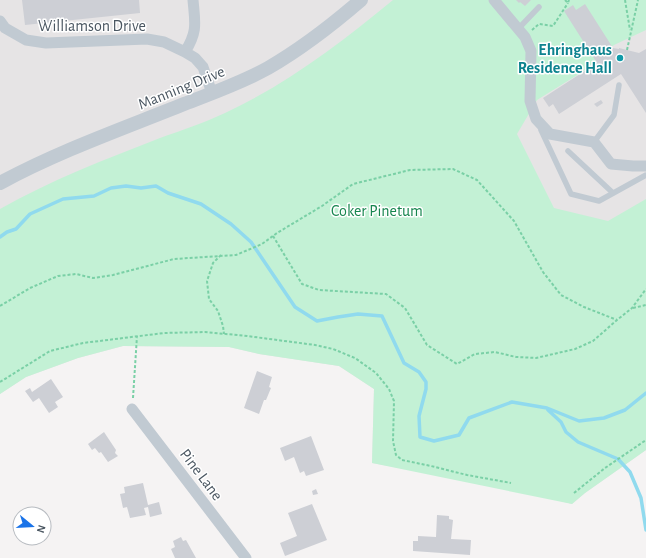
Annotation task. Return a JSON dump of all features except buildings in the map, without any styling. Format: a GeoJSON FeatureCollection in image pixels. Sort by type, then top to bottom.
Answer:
{"type":"FeatureCollection","features":[{"type":"Feature","properties":{"kind":"street"},"geometry":{"type":"LineString","coordinates":[[185,52],[193,39],[195,31],[193,0]]}},
{"type":"Feature","properties":{"kind":"street","name":"Manning Drive"},"geometry":{"type":"LineString","coordinates":[[0,183],[70,149],[239,82],[274,64],[303,46],[338,20],[361,0]]}},
{"type":"Feature","properties":{"kind":"street"},"geometry":{"type":"LineString","coordinates":[[494,0],[504,10],[521,33],[531,51],[530,101],[536,119],[550,134],[594,142],[611,164],[646,166]]}},
{"type":"Feature","properties":{"kind":"street","name":"Williamson Drive"},"geometry":{"type":"LineString","coordinates":[[0,21],[6,28],[26,40],[46,44],[147,39],[164,42],[195,58],[203,67],[212,93]]}},
{"type":"Feature","properties":{"kind":"street","name":"Pine Lane"},"geometry":{"type":"LineString","coordinates":[[132,409],[246,558]]}},
{"type":"Feature","properties":{"kind":"lane"},"geometry":{"type":"LineString","coordinates":[[521,33],[539,7]]}},
{"type":"Feature","properties":{"kind":"lane"},"geometry":{"type":"LineString","coordinates":[[594,142],[614,115],[619,85]]}},
{"type":"Feature","properties":{"kind":"lane"},"geometry":{"type":"LineString","coordinates":[[536,119],[571,194],[599,201],[646,175]]}},
{"type":"Feature","properties":{"kind":"lane"},"geometry":{"type":"LineString","coordinates":[[568,151],[613,193]]}},
{"type":"Feature","properties":{"kind":"path"},"geometry":{"type":"LineString","coordinates":[[521,33],[539,24],[553,26],[569,1],[565,0]]}},
{"type":"Feature","properties":{"kind":"path"},"geometry":{"type":"LineString","coordinates":[[625,0],[630,33]]}},
{"type":"Feature","properties":{"kind":"path"},"geometry":{"type":"LineString","coordinates":[[627,50],[638,0]]}},
{"type":"Feature","properties":{"kind":"path"},"geometry":{"type":"LineString","coordinates":[[0,306],[30,288],[58,276],[76,274],[93,278],[113,275],[174,259],[244,252],[262,244],[322,206],[353,184],[410,170],[453,170],[477,180],[514,220],[544,272],[561,295],[584,307],[617,320]]}},
{"type":"Feature","properties":{"kind":"path"},"geometry":{"type":"LineString","coordinates":[[273,236],[302,284],[319,290],[386,294],[405,308],[427,345],[457,364],[475,354],[495,352],[516,357],[536,358],[575,349],[593,341],[632,308],[646,289]]}},
{"type":"Feature","properties":{"kind":"path"},"geometry":{"type":"LineString","coordinates":[[222,255],[213,263],[207,281],[209,299],[218,311],[224,334]]}},
{"type":"Feature","properties":{"kind":"path"},"geometry":{"type":"LineString","coordinates":[[632,308],[646,304]]}},
{"type":"Feature","properties":{"kind":"path"},"geometry":{"type":"LineString","coordinates":[[0,382],[50,351],[82,343],[137,336],[164,333],[205,332],[315,345],[356,358],[376,373],[389,388],[394,401],[393,441],[396,455],[402,460],[511,484]]}},
{"type":"Feature","properties":{"kind":"path"},"geometry":{"type":"LineString","coordinates":[[132,409],[137,336]]}},
{"type":"Feature","properties":{"kind":"path"},"geometry":{"type":"LineString","coordinates":[[574,493],[605,468],[646,440]]}},
{"type":"Feature","properties":{"kind":"shaded area","name":"Coker Pinetum"},"geometry":{"type":"Polygon","coordinates":[[[0,0],[646,0],[646,450],[585,493],[572,504],[506,487],[372,463],[374,389],[339,366],[259,354],[229,347],[123,346],[78,358],[26,377],[0,394],[0,0]]]}},
{"type":"Feature","properties":{"kind":"green space","name":"Coker Pinetum"},"geometry":{"type":"Polygon","coordinates":[[[393,0],[646,0],[646,30],[614,45],[587,69],[537,100],[517,134],[554,208],[608,221],[646,199],[646,450],[585,493],[572,504],[372,463],[374,389],[339,366],[259,354],[229,347],[123,346],[78,358],[26,377],[0,394],[0,209],[19,198],[79,170],[209,120],[271,89],[313,62],[393,0]]]}},
{"type":"Feature","properties":{"kind":"waterway"},"geometry":{"type":"LineString","coordinates":[[0,237],[7,232],[16,229],[30,214],[63,199],[94,196],[111,188],[126,186],[141,188],[156,186],[168,193],[201,204],[231,224],[251,242],[295,307],[317,321],[358,314],[382,316],[404,363],[419,372],[426,382],[426,389],[419,416],[420,437],[434,441],[459,435],[469,418],[512,402],[547,408],[579,421],[604,418],[625,410],[646,393]]}},
{"type":"Feature","properties":{"kind":"waterway"},"geometry":{"type":"LineString","coordinates":[[548,410],[561,422],[566,432],[578,442],[618,459],[630,472],[641,498],[646,530]]}},
{"type":"Feature","properties":{"kind":"place","name":"Ehringhaus Residence Hall"},"geometry":{"type":"Point","coordinates":[620,58]}}]}
